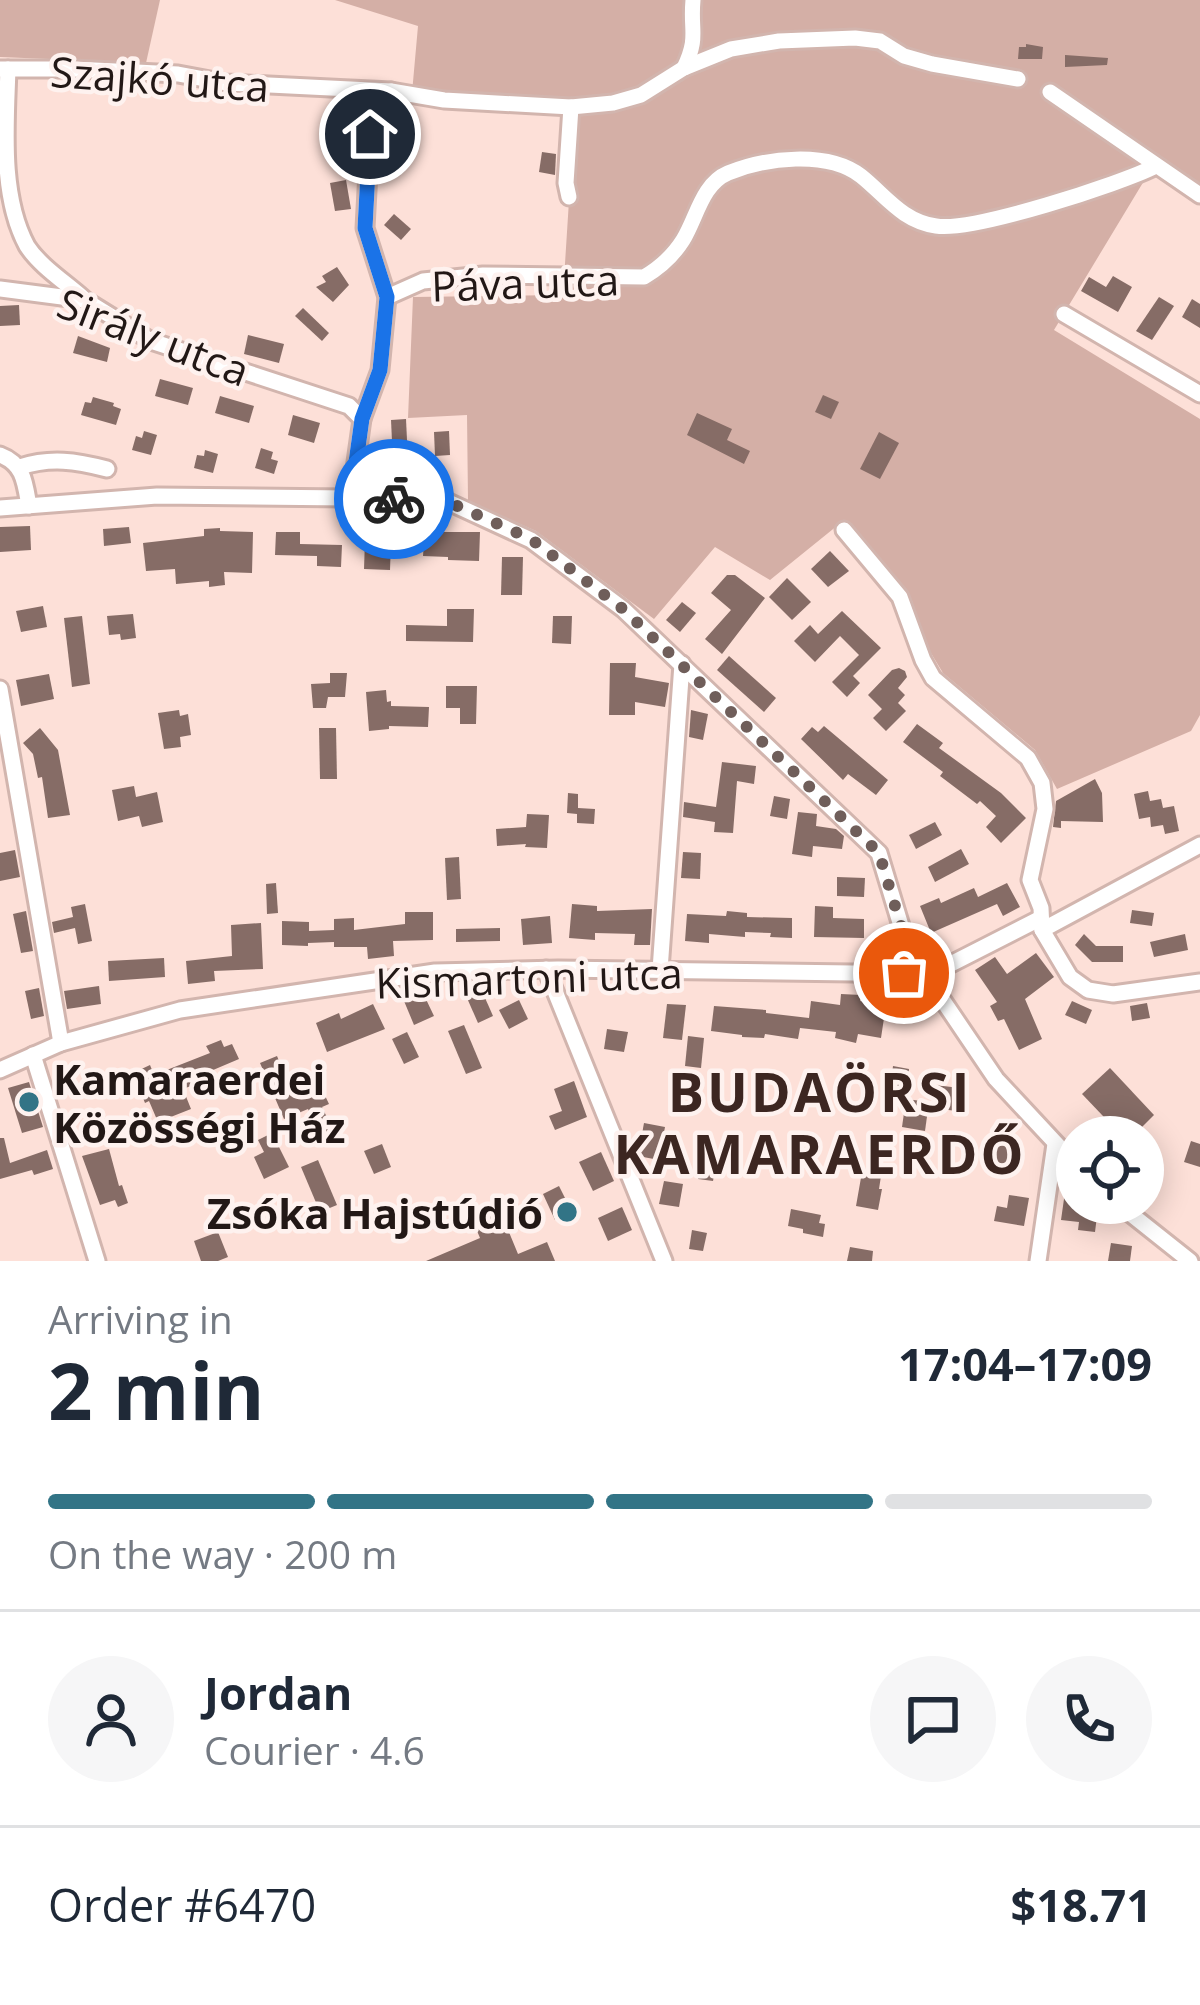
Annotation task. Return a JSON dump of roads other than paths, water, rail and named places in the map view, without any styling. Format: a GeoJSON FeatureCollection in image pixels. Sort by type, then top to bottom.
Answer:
{"type":"FeatureCollection","features":[{"type":"Feature","properties":{"kind":"street"},"geometry":{"type":"LineString","coordinates":[[684,68],[695,38],[693,0]]}},
{"type":"Feature","properties":{"kind":"street","name":"Szajkó utca"},"geometry":{"type":"LineString","coordinates":[[4,69],[178,74],[226,83],[571,107],[641,95],[684,68],[731,49],[856,38],[880,41],[904,56],[932,64],[1018,79]]}},
{"type":"Feature","properties":{"kind":"street"},"geometry":{"type":"LineString","coordinates":[[4,69],[4,179],[11,219],[28,250],[85,300]]}},
{"type":"Feature","properties":{"kind":"street","name":"Páva utca"},"geometry":{"type":"LineString","coordinates":[[362,419],[380,370],[387,297],[365,228],[370,134],[391,91]]}},
{"type":"Feature","properties":{"kind":"street"},"geometry":{"type":"LineString","coordinates":[[1050,92],[1200,195]]}},
{"type":"Feature","properties":{"kind":"street"},"geometry":{"type":"LineString","coordinates":[[569,197],[571,107]]}},
{"type":"Feature","properties":{"kind":"street","name":"Páva utca"},"geometry":{"type":"LineString","coordinates":[[387,297],[423,281],[483,275],[644,277],[663,266],[683,240],[709,187],[721,176],[779,161],[820,160],[857,172],[909,219],[938,227],[976,224],[1156,166]]}},
{"type":"Feature","properties":{"kind":"street","name":"Sirály utca"},"geometry":{"type":"LineString","coordinates":[[0,289],[85,300],[151,341],[350,406],[362,419]]}},
{"type":"Feature","properties":{"kind":"street"},"geometry":{"type":"LineString","coordinates":[[1064,314],[1200,394]]}},
{"type":"Feature","properties":{"kind":"street"},"geometry":{"type":"LineString","coordinates":[[351,498],[362,419]]}},
{"type":"Feature","properties":{"kind":"street"},"geometry":{"type":"LineString","coordinates":[[0,455],[20,467],[29,506]]}},
{"type":"Feature","properties":{"kind":"street"},"geometry":{"type":"LineString","coordinates":[[20,467],[41,460],[65,460],[107,469]]}},
{"type":"Feature","properties":{"kind":"street"},"geometry":{"type":"LineString","coordinates":[[0,508],[157,496],[442,499],[531,539],[623,609],[879,853],[905,939],[925,974],[996,1079],[1055,1144],[1038,1261]]}},
{"type":"Feature","properties":{"kind":"street"},"geometry":{"type":"LineString","coordinates":[[844,530],[900,597],[933,678],[1028,758],[1042,782],[1045,809],[1030,880],[1041,908],[1041,924],[1070,977],[1088,990],[1113,994],[1200,982]]}},
{"type":"Feature","properties":{"kind":"street"},"geometry":{"type":"LineString","coordinates":[[661,970],[682,664]]}},
{"type":"Feature","properties":{"kind":"street"},"geometry":{"type":"LineString","coordinates":[[0,689],[61,1043]]}},
{"type":"Feature","properties":{"kind":"street"},"geometry":{"type":"LineString","coordinates":[[925,974],[1041,924],[1200,845]]}},
{"type":"Feature","properties":{"kind":"street"},"geometry":{"type":"LineString","coordinates":[[546,969],[664,1261]]}},
{"type":"Feature","properties":{"kind":"street","name":"Kismartoni utca"},"geometry":{"type":"LineString","coordinates":[[0,1070],[61,1043],[184,1009],[435,973],[546,969],[925,974]]}},
{"type":"Feature","properties":{"kind":"street"},"geometry":{"type":"LineString","coordinates":[[33,1055],[97,1261]]}},
{"type":"Feature","properties":{"kind":"street"},"geometry":{"type":"LineString","coordinates":[[1143,1224],[1190,1261]]}},
{"type":"Feature","properties":{"kind":"place","name":"Kamaraerdei Közösségi Ház"},"geometry":{"type":"Point","coordinates":[29,1102]}},
{"type":"Feature","properties":{"kind":"place","name":"Zsóka Hajstúdió"},"geometry":{"type":"Point","coordinates":[567,1212]}},
{"type":"Feature","properties":{"kind":"district","name":"BUDAÖRSI KAMARAERDŐ"},"geometry":{"type":"Point","coordinates":[820,1122]}}]}
